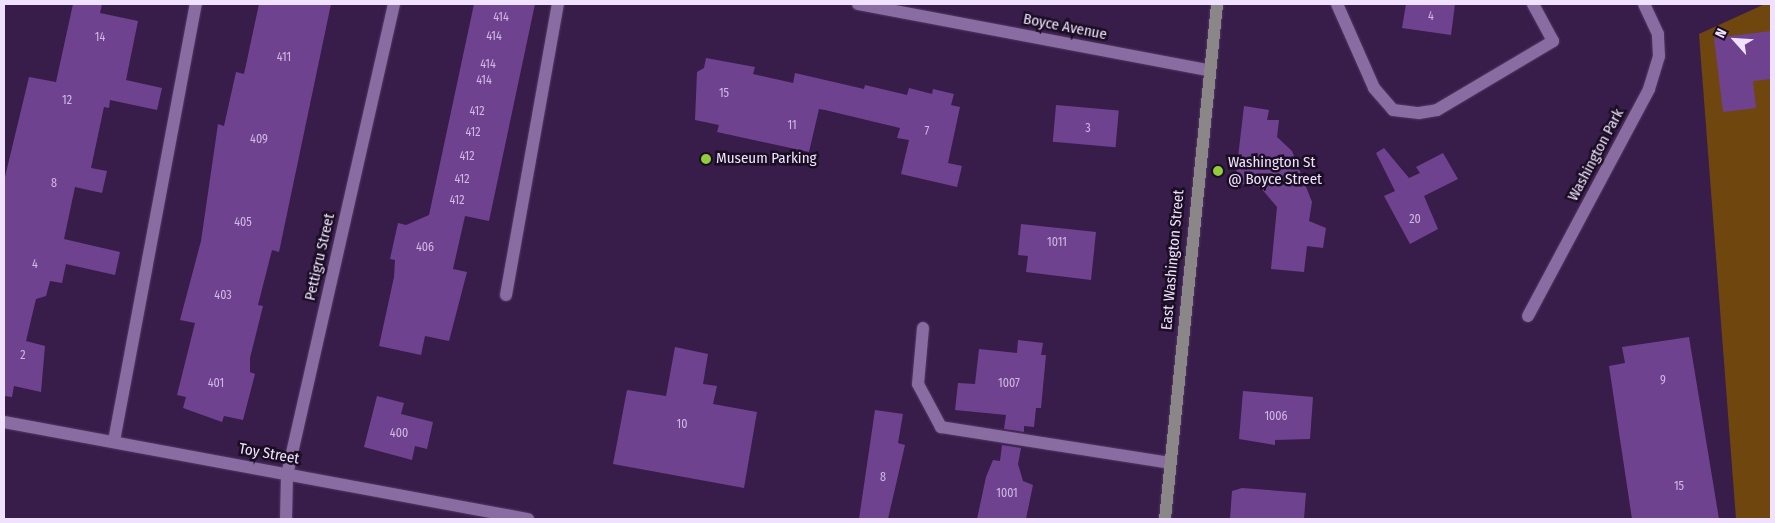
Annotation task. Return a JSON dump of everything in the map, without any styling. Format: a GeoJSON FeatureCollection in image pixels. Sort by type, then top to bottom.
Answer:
{"type":"FeatureCollection","features":[{"type":"Feature","properties":{"kind":"street"},"geometry":{"type":"LineString","coordinates":[[114,441],[196,4]]}},
{"type":"Feature","properties":{"kind":"street","name":"Pettigru Street"},"geometry":{"type":"LineString","coordinates":[[286,519],[287,475],[394,4]]}},
{"type":"Feature","properties":{"kind":"street"},"geometry":{"type":"LineString","coordinates":[[506,294],[558,4]]}},
{"type":"Feature","properties":{"kind":"street","name":"Boyce Avenue"},"geometry":{"type":"LineString","coordinates":[[858,4],[1206,70]]}},
{"type":"Feature","properties":{"kind":"street","name":"East Washington Street"},"geometry":{"type":"LineString","coordinates":[[1165,519],[1206,70],[1216,4]]}},
{"type":"Feature","properties":{"kind":"street"},"geometry":{"type":"LineString","coordinates":[[1337,4],[1374,88],[1393,110],[1419,113],[1438,110],[1553,41],[1533,4]]}},
{"type":"Feature","properties":{"kind":"street","name":"Washington Park"},"geometry":{"type":"LineString","coordinates":[[1528,316],[1650,89],[1658,42],[1644,4]]}},
{"type":"Feature","properties":{"kind":"street"},"geometry":{"type":"LineString","coordinates":[[923,328],[918,384],[941,427],[1170,463]]}},
{"type":"Feature","properties":{"kind":"street","name":"Toy Street"},"geometry":{"type":"LineString","coordinates":[[4,422],[114,441],[512,518],[528,519]]}},
{"type":"Feature","properties":{"kind":"shaded area"},"geometry":{"type":"Polygon","coordinates":[[[1765,4],[1771,4],[1771,519],[1736,519],[1699,34],[1765,4]]]}},
{"type":"Feature","properties":{"kind":"building"},"geometry":{"type":"Polygon","coordinates":[[[73,4],[102,4],[100,13],[138,21],[126,80],[162,88],[157,110],[110,100],[109,108],[104,107],[91,168],[107,171],[102,193],[75,187],[64,239],[120,252],[115,275],[66,264],[62,283],[50,281],[46,296],[36,299],[26,341],[45,346],[41,392],[14,386],[12,397],[4,396],[4,181],[29,77],[56,82],[73,4]]]}},
{"type":"Feature","properties":{"kind":"building"},"geometry":{"type":"Polygon","coordinates":[[[259,4],[331,4],[279,252],[272,250],[258,305],[263,306],[250,358],[250,372],[255,374],[243,420],[224,416],[222,422],[183,408],[186,397],[177,395],[195,323],[180,320],[201,241],[218,124],[224,126],[236,72],[244,74],[259,4]]]}},
{"type":"Feature","properties":{"kind":"building"},"geometry":{"type":"Polygon","coordinates":[[[474,4],[535,4],[489,221],[465,216],[453,269],[467,272],[449,341],[425,336],[421,355],[379,346],[394,277],[395,260],[390,259],[398,223],[406,225],[429,215],[474,4]]]}},
{"type":"Feature","properties":{"kind":"building"},"geometry":{"type":"Polygon","coordinates":[[[1406,4],[1455,4],[1451,35],[1402,28],[1406,4]]]}},
{"type":"Feature","properties":{"kind":"building"},"geometry":{"type":"Polygon","coordinates":[[[1771,31],[1771,79],[1753,81],[1756,108],[1723,112],[1714,38],[1771,31]]]}},
{"type":"Feature","properties":{"kind":"building"},"geometry":{"type":"Polygon","coordinates":[[[706,58],[755,67],[753,74],[793,83],[795,73],[864,89],[865,85],[907,95],[909,88],[932,94],[933,89],[954,94],[951,105],[960,107],[948,163],[962,166],[957,187],[901,174],[909,140],[897,138],[900,128],[825,110],[819,109],[809,152],[717,132],[719,125],[695,120],[697,72],[704,68],[706,58]]]}},
{"type":"Feature","properties":{"kind":"building"},"geometry":{"type":"Polygon","coordinates":[[[1056,105],[1119,110],[1116,147],[1053,142],[1056,105]]]}},
{"type":"Feature","properties":{"kind":"building"},"geometry":{"type":"Polygon","coordinates":[[[1244,106],[1269,110],[1267,120],[1279,120],[1277,137],[1292,151],[1312,202],[1309,221],[1326,228],[1323,248],[1307,246],[1304,272],[1271,269],[1277,207],[1260,187],[1235,183],[1244,106]]]}},
{"type":"Feature","properties":{"kind":"building"},"geometry":{"type":"Polygon","coordinates":[[[1384,148],[1409,178],[1420,173],[1416,167],[1443,153],[1458,179],[1424,196],[1438,229],[1410,244],[1384,196],[1395,191],[1376,153],[1384,148]]]}},
{"type":"Feature","properties":{"kind":"building"},"geometry":{"type":"Polygon","coordinates":[[[1021,224],[1096,232],[1091,280],[1026,272],[1028,256],[1018,255],[1021,224]]]}},
{"type":"Feature","properties":{"kind":"building"},"geometry":{"type":"Polygon","coordinates":[[[1689,337],[1719,519],[1632,519],[1609,366],[1625,363],[1622,347],[1689,337]]]}},
{"type":"Feature","properties":{"kind":"building"},"geometry":{"type":"Polygon","coordinates":[[[1018,340],[1043,343],[1041,355],[1046,355],[1041,408],[1036,408],[1034,427],[1024,426],[1024,432],[1004,429],[1006,415],[955,410],[958,383],[975,384],[979,349],[1017,353],[1018,340]]]}},
{"type":"Feature","properties":{"kind":"building"},"geometry":{"type":"Polygon","coordinates":[[[675,347],[708,354],[703,384],[717,386],[713,404],[757,412],[744,488],[613,464],[627,390],[666,396],[675,347]]]}},
{"type":"Feature","properties":{"kind":"building"},"geometry":{"type":"Polygon","coordinates":[[[1243,391],[1313,397],[1310,439],[1275,440],[1275,445],[1239,439],[1243,391]]]}},
{"type":"Feature","properties":{"kind":"building"},"geometry":{"type":"Polygon","coordinates":[[[377,396],[404,403],[401,414],[433,422],[427,449],[415,446],[412,460],[364,447],[377,396]]]}},
{"type":"Feature","properties":{"kind":"building"},"geometry":{"type":"Polygon","coordinates":[[[875,410],[903,414],[898,443],[905,445],[888,519],[859,519],[875,410]]]}},
{"type":"Feature","properties":{"kind":"building"},"geometry":{"type":"Polygon","coordinates":[[[1002,445],[1021,448],[1018,464],[1023,481],[1033,485],[1026,519],[977,519],[986,477],[993,460],[1000,461],[1002,445]]]}},
{"type":"Feature","properties":{"kind":"building"},"geometry":{"type":"Polygon","coordinates":[[[1242,488],[1306,493],[1304,519],[1230,519],[1232,491],[1242,488]]]}},
{"type":"Feature","properties":{"kind":"place","name":"Museum Parking"},"geometry":{"type":"Point","coordinates":[706,159]}},
{"type":"Feature","properties":{"kind":"place","name":"Washington St @ Boyce Street"},"geometry":{"type":"Point","coordinates":[1218,171]}}]}
